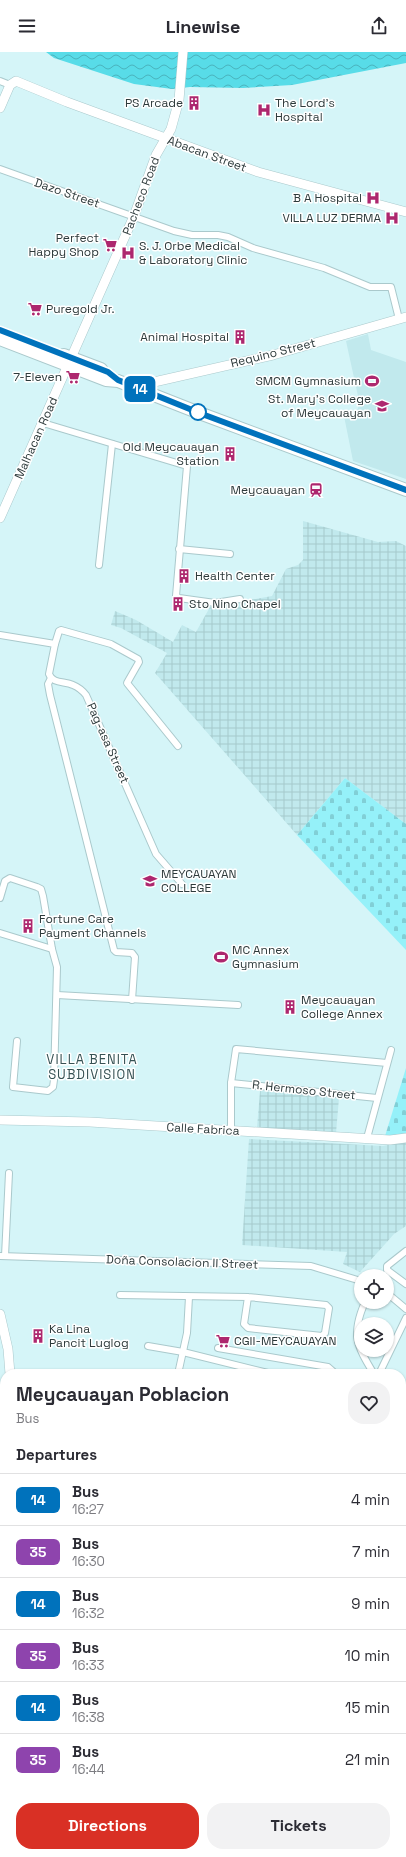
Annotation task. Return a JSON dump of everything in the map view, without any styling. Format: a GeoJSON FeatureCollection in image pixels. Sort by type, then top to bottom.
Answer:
{"type":"FeatureCollection","features":[{"type":"Feature","properties":{"kind":"highway"},"geometry":{"type":"LineString","coordinates":[[0,330],[71,362],[106,380],[118,380],[202,414],[406,490]]}},
{"type":"Feature","properties":{"kind":"highway"},"geometry":{"type":"LineString","coordinates":[[0,339],[71,362]]}},
{"type":"Feature","properties":{"kind":"street","name":"Pacheco Road"},"geometry":{"type":"LineString","coordinates":[[71,362],[134,216],[156,155],[166,138],[176,114],[180,92],[183,52]]}},
{"type":"Feature","properties":{"kind":"street","name":"Abacan Street"},"geometry":{"type":"LineString","coordinates":[[0,81],[12,83],[258,172],[406,212]]}},
{"type":"Feature","properties":{"kind":"street"},"geometry":{"type":"LineString","coordinates":[[0,108],[12,83]]}},
{"type":"Feature","properties":{"kind":"street","name":"Dazo Street"},"geometry":{"type":"LineString","coordinates":[[0,169],[192,236],[218,234],[228,236],[253,248],[324,268],[370,287],[391,287],[402,318]]}},
{"type":"Feature","properties":{"kind":"street","name":"Requino Street"},"geometry":{"type":"LineString","coordinates":[[142,390],[154,382],[273,355],[402,318]]}},
{"type":"Feature","properties":{"kind":"street","name":"Malhacan Road"},"geometry":{"type":"LineString","coordinates":[[0,518],[71,362]]}},
{"type":"Feature","properties":{"kind":"street"},"geometry":{"type":"LineString","coordinates":[[43,423],[187,466],[176,592],[179,598],[215,603],[240,599]]}},
{"type":"Feature","properties":{"kind":"street"},"geometry":{"type":"LineString","coordinates":[[99,565],[112,444]]}},
{"type":"Feature","properties":{"kind":"street"},"geometry":{"type":"LineString","coordinates":[[179,549],[230,554]]}},
{"type":"Feature","properties":{"kind":"street"},"geometry":{"type":"LineString","coordinates":[[132,1000],[135,958],[132,953],[116,952],[114,950],[50,695],[48,684],[51,678],[49,674],[59,631],[61,630],[111,644],[138,659],[139,662],[127,682],[178,746]]}},
{"type":"Feature","properties":{"kind":"street"},"geometry":{"type":"LineString","coordinates":[[0,635],[55,644]]}},
{"type":"Feature","properties":{"kind":"street","name":"Pag-asa Street"},"geometry":{"type":"LineString","coordinates":[[51,678],[53,680],[76,686],[86,695],[156,854],[182,884]]}},
{"type":"Feature","properties":{"kind":"street"},"geometry":{"type":"LineString","coordinates":[[0,898],[7,879],[24,882],[41,889],[52,949],[57,967],[58,995],[54,1080],[53,1087],[48,1091],[13,1087],[17,1041]]}},
{"type":"Feature","properties":{"kind":"street"},"geometry":{"type":"LineString","coordinates":[[0,933],[52,949]]}},
{"type":"Feature","properties":{"kind":"street"},"geometry":{"type":"LineString","coordinates":[[58,995],[238,1005]]}},
{"type":"Feature","properties":{"kind":"street"},"geometry":{"type":"LineString","coordinates":[[231,1130],[231,1083],[234,1051],[239,1048],[387,1063]]}},
{"type":"Feature","properties":{"kind":"street"},"geometry":{"type":"LineString","coordinates":[[367,1138],[376,1098],[391,1050]]}},
{"type":"Feature","properties":{"kind":"street","name":"R. Hermoso Street"},"geometry":{"type":"LineString","coordinates":[[231,1083],[376,1098]]}},
{"type":"Feature","properties":{"kind":"street","name":"Calle Fabrica"},"geometry":{"type":"LineString","coordinates":[[0,1120],[231,1130],[396,1140],[406,1138]]}},
{"type":"Feature","properties":{"kind":"street"},"geometry":{"type":"LineString","coordinates":[[3,1256],[9,1173]]}},
{"type":"Feature","properties":{"kind":"street"},"geometry":{"type":"LineString","coordinates":[[406,1251],[387,1266],[387,1270],[406,1284]]}},
{"type":"Feature","properties":{"kind":"street","name":"Doña Consolacion II Street"},"geometry":{"type":"LineString","coordinates":[[3,1256],[312,1266],[354,1279]]}},
{"type":"Feature","properties":{"kind":"street"},"geometry":{"type":"LineString","coordinates":[[120,1295],[248,1297],[328,1306],[325,1333],[322,1336],[248,1328],[244,1324],[248,1297]]}},
{"type":"Feature","properties":{"kind":"street"},"geometry":{"type":"LineString","coordinates":[[179,1369],[188,1333],[189,1297]]}},
{"type":"Feature","properties":{"kind":"street"},"geometry":{"type":"LineString","coordinates":[[394,1299],[406,1309]]}},
{"type":"Feature","properties":{"kind":"street"},"geometry":{"type":"LineString","coordinates":[[362,1309],[357,1321],[357,1337],[361,1353],[371,1369]]}},
{"type":"Feature","properties":{"kind":"street"},"geometry":{"type":"LineString","coordinates":[[0,1314],[8,1349],[10,1369]]}},
{"type":"Feature","properties":{"kind":"street"},"geometry":{"type":"LineString","coordinates":[[381,1369],[406,1318]]}},
{"type":"Feature","properties":{"kind":"street"},"geometry":{"type":"LineString","coordinates":[[148,1346],[183,1352],[252,1369]]}},
{"type":"Feature","properties":{"kind":"street"},"geometry":{"type":"LineString","coordinates":[[218,1348],[328,1367],[330,1369]]}},
{"type":"Feature","properties":{"kind":"shaded area","name":"St. Mary's College of Meycauayan"},"geometry":{"type":"Polygon","coordinates":[[[368,334],[371,350],[406,362],[406,479],[353,461],[344,416],[356,414],[361,399],[358,396],[346,341],[368,334]]]}},
{"type":"Feature","properties":{"kind":"shaded area"},"geometry":{"type":"Polygon","coordinates":[[[303,521],[378,542],[396,541],[406,546],[406,824],[345,778],[297,835],[155,673],[167,653],[121,628],[111,625],[115,611],[136,620],[173,642],[182,625],[196,632],[210,607],[272,596],[286,569],[298,565],[303,560],[303,521]]]}},
{"type":"Feature","properties":{"kind":"shaded area"},"geometry":{"type":"Polygon","coordinates":[[[260,1091],[339,1098],[336,1133],[257,1128],[260,1091]]]}},
{"type":"Feature","properties":{"kind":"shaded area"},"geometry":{"type":"Polygon","coordinates":[[[249,1139],[383,1146],[406,1141],[406,1226],[394,1234],[363,1269],[354,1269],[343,1264],[347,1252],[242,1245],[249,1139]]]}},
{"type":"Feature","properties":{"kind":"green space"},"geometry":{"type":"Polygon","coordinates":[[[345,778],[406,824],[406,950],[297,835],[345,778]]]}},
{"type":"Feature","properties":{"kind":"green space"},"geometry":{"type":"Polygon","coordinates":[[[406,1068],[406,1135],[385,1136],[406,1068]]]}},
{"type":"Feature","properties":{"kind":"water"},"geometry":{"type":"Polygon","coordinates":[[[46,52],[406,52],[406,63],[292,85],[243,88],[190,87],[172,89],[134,84],[54,58],[46,52]]]}},
{"type":"Feature","properties":{"kind":"bus line","name":"14"},"geometry":{"type":"LineString","coordinates":[[0,330],[108,372],[118,380],[202,414],[406,490]]}},
{"type":"Feature","properties":{"kind":"place","name":"PS Arcade"},"geometry":{"type":"Point","coordinates":[194,103]}},
{"type":"Feature","properties":{"kind":"place","name":"The Lord's Hospital"},"geometry":{"type":"Point","coordinates":[264,110]}},
{"type":"Feature","properties":{"kind":"place","name":"B A Hospital"},"geometry":{"type":"Point","coordinates":[373,198]}},
{"type":"Feature","properties":{"kind":"place","name":"VILLA LUZ DERMA"},"geometry":{"type":"Point","coordinates":[392,218]}},
{"type":"Feature","properties":{"kind":"place","name":"Perfect Happy Shop"},"geometry":{"type":"Point","coordinates":[110,245]}},
{"type":"Feature","properties":{"kind":"place","name":"S. J. Orbe Medical & Laboratory Clinic"},"geometry":{"type":"Point","coordinates":[128,253]}},
{"type":"Feature","properties":{"kind":"place","name":"Puregold Jr."},"geometry":{"type":"Point","coordinates":[35,309]}},
{"type":"Feature","properties":{"kind":"place","name":"Animal Hospital"},"geometry":{"type":"Point","coordinates":[240,337]}},
{"type":"Feature","properties":{"kind":"place","name":"7-Eleven"},"geometry":{"type":"Point","coordinates":[73,377]}},
{"type":"Feature","properties":{"kind":"place","name":"SMCM Gymnasium"},"geometry":{"type":"Point","coordinates":[372,381]}},
{"type":"Feature","properties":{"kind":"place","name":"St. Mary's College of Meycauayan"},"geometry":{"type":"Point","coordinates":[382,406]}},
{"type":"Feature","properties":{"kind":"place","name":"Old Meycauayan Station"},"geometry":{"type":"Point","coordinates":[230,454]}},
{"type":"Feature","properties":{"kind":"place","name":"Meycauayan"},"geometry":{"type":"Point","coordinates":[316,490]}},
{"type":"Feature","properties":{"kind":"place","name":"Health Center"},"geometry":{"type":"Point","coordinates":[184,576]}},
{"type":"Feature","properties":{"kind":"place","name":"Sto Nino Chapel"},"geometry":{"type":"Point","coordinates":[178,604]}},
{"type":"Feature","properties":{"kind":"place","name":"MEYCAUAYAN COLLEGE"},"geometry":{"type":"Point","coordinates":[150,881]}},
{"type":"Feature","properties":{"kind":"place","name":"Fortune Care Payment Channels"},"geometry":{"type":"Point","coordinates":[28,926]}},
{"type":"Feature","properties":{"kind":"place","name":"MC Annex Gymnasium"},"geometry":{"type":"Point","coordinates":[221,957]}},
{"type":"Feature","properties":{"kind":"place","name":"Meycauayan College Annex"},"geometry":{"type":"Point","coordinates":[290,1007]}},
{"type":"Feature","properties":{"kind":"place","name":"Ka Lina Pancit Luglog"},"geometry":{"type":"Point","coordinates":[38,1336]}},
{"type":"Feature","properties":{"kind":"place","name":"CGII-MEYCAUAYAN"},"geometry":{"type":"Point","coordinates":[223,1341]}},
{"type":"Feature","properties":{"kind":"district","name":"VILLA BENITA SUBDIVISION"},"geometry":{"type":"Point","coordinates":[92,1066]}}]}
